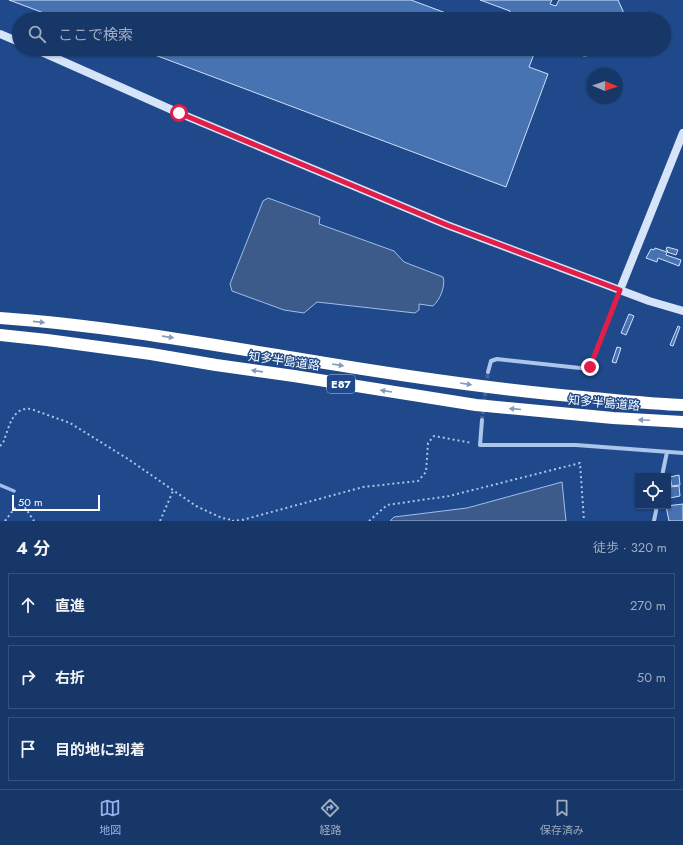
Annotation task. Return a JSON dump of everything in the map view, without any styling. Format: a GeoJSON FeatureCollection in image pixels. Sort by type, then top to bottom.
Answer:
{"type":"FeatureCollection","features":[{"type":"Feature","properties":{"kind":"highway","name":"知多半島道路"},"geometry":{"type":"LineString","coordinates":[[0,318],[102,328],[190,340],[480,386],[538,393],[683,405]]}},
{"type":"Feature","properties":{"kind":"highway","name":"知多半島道路"},"geometry":{"type":"LineString","coordinates":[[0,335],[151,354],[216,366],[294,376],[476,405],[613,418],[683,422]]}},
{"type":"Feature","properties":{"kind":"street"},"geometry":{"type":"LineString","coordinates":[[0,34],[12,39]]}},
{"type":"Feature","properties":{"kind":"street"},"geometry":{"type":"LineString","coordinates":[[51,56],[179,113],[447,225],[620,290],[683,311]]}},
{"type":"Feature","properties":{"kind":"street"},"geometry":{"type":"LineString","coordinates":[[488,372],[491,362],[497,359],[580,368],[590,367],[683,133]]}},
{"type":"Feature","properties":{"kind":"street"},"geometry":{"type":"LineString","coordinates":[[482,420],[480,445],[576,445],[683,453]]}},
{"type":"Feature","properties":{"kind":"street"},"geometry":{"type":"LineString","coordinates":[[663,473],[667,452]]}},
{"type":"Feature","properties":{"kind":"street"},"geometry":{"type":"LineString","coordinates":[[654,521],[656,509]]}},
{"type":"Feature","properties":{"kind":"path"},"geometry":{"type":"LineString","coordinates":[[0,446],[15,415],[19,410],[25,408],[31,409],[70,423],[128,459],[196,506],[232,521],[242,520],[363,487],[418,481],[426,472],[428,443],[434,436],[480,445]]}},
{"type":"Feature","properties":{"kind":"path"},"geometry":{"type":"LineString","coordinates":[[369,521],[387,505],[449,496],[580,463],[584,521]]}},
{"type":"Feature","properties":{"kind":"path"},"geometry":{"type":"LineString","coordinates":[[160,521],[173,490]]}},
{"type":"Feature","properties":{"kind":"path"},"geometry":{"type":"LineString","coordinates":[[5,521],[14,509],[22,503],[34,521]]}},
{"type":"Feature","properties":{"kind":"water"},"geometry":{"type":"Polygon","coordinates":[[[268,198],[320,217],[319,224],[394,251],[404,262],[443,277],[444,284],[438,300],[433,306],[419,304],[419,310],[415,313],[317,302],[304,313],[284,310],[232,291],[230,284],[263,201],[268,198]]]}},
{"type":"Feature","properties":{"kind":"water"},"geometry":{"type":"Polygon","coordinates":[[[562,482],[566,521],[390,521],[394,517],[467,508],[562,482]]]}},
{"type":"Feature","properties":{"kind":"building"},"geometry":{"type":"Polygon","coordinates":[[[9,0],[411,0],[443,12],[41,12],[9,0]]]}},
{"type":"Feature","properties":{"kind":"building"},"geometry":{"type":"Polygon","coordinates":[[[480,0],[552,0],[550,4],[556,6],[559,0],[618,0],[623,12],[510,12],[480,0]]]}},
{"type":"Feature","properties":{"kind":"building"},"geometry":{"type":"Polygon","coordinates":[[[158,56],[533,56],[529,67],[548,74],[506,187],[158,56]]]}},
{"type":"Feature","properties":{"kind":"building"},"geometry":{"type":"Polygon","coordinates":[[[667,247],[678,250],[676,255],[667,252],[667,247]]]}},
{"type":"Feature","properties":{"kind":"building"},"geometry":{"type":"Polygon","coordinates":[[[655,248],[667,252],[666,255],[681,260],[679,266],[658,258],[657,262],[646,258],[651,249],[654,250],[655,248]]]}},
{"type":"Feature","properties":{"kind":"building"},"geometry":{"type":"Polygon","coordinates":[[[629,314],[634,316],[626,335],[621,333],[629,314]]]}},
{"type":"Feature","properties":{"kind":"building"},"geometry":{"type":"Polygon","coordinates":[[[678,326],[680,327],[673,346],[670,345],[678,326]]]}},
{"type":"Feature","properties":{"kind":"building"},"geometry":{"type":"Polygon","coordinates":[[[617,347],[621,348],[616,363],[612,362],[617,347]]]}},
{"type":"Feature","properties":{"kind":"building"},"geometry":{"type":"Polygon","coordinates":[[[679,475],[680,485],[672,486],[671,477],[679,475]]]}},
{"type":"Feature","properties":{"kind":"building"},"geometry":{"type":"Polygon","coordinates":[[[679,486],[680,496],[671,498],[671,487],[679,486]]]}},
{"type":"Feature","properties":{"kind":"building"},"geometry":{"type":"Polygon","coordinates":[[[683,504],[683,521],[669,521],[667,509],[671,509],[671,505],[683,504]]]}},
{"type":"Feature","properties":{"kind":"waterway"},"geometry":{"type":"LineString","coordinates":[[0,485],[14,491]]}},
{"type":"Feature","properties":{"kind":"tunnel"},"geometry":{"type":"LineString","coordinates":[[482,420],[488,372]]}},
{"type":"Feature","properties":{"kind":"route"},"geometry":{"type":"LineString","coordinates":[[179,113],[447,225],[620,290],[590,367]]}}]}
